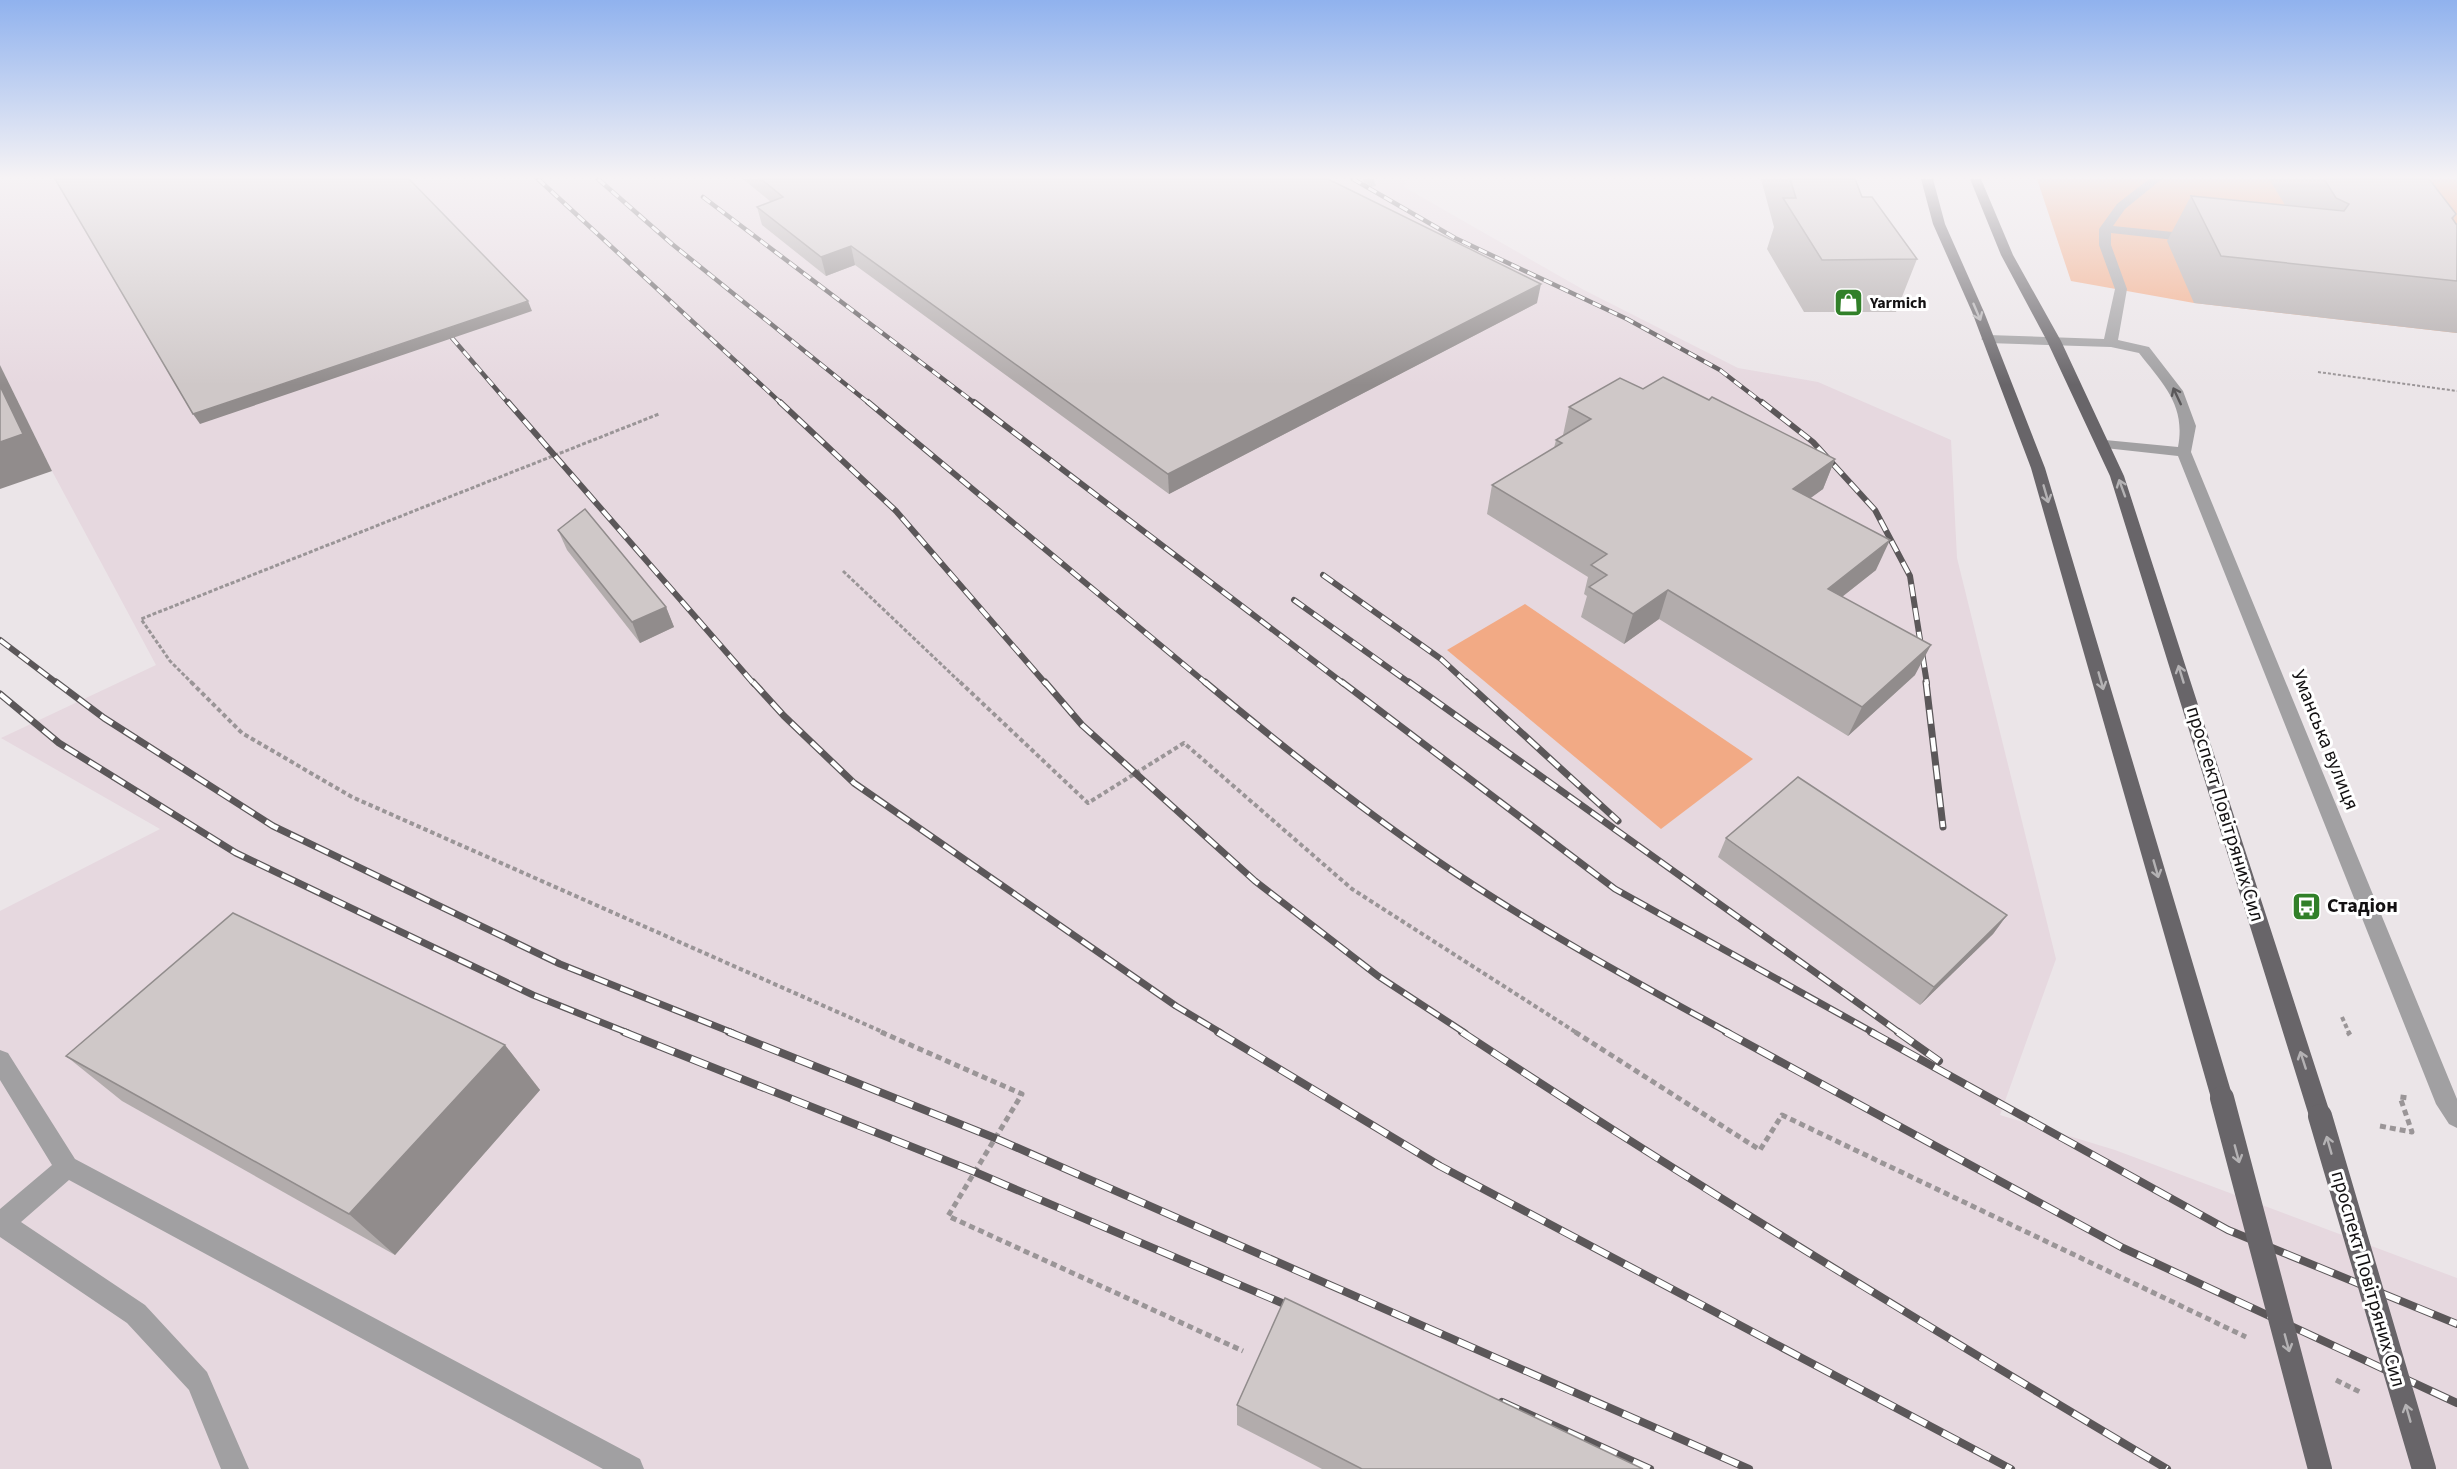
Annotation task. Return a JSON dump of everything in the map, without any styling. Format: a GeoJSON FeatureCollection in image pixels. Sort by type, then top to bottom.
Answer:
{"type":"FeatureCollection","features":[{"type":"Feature","properties":{"kind":"main road"},"geometry":{"type":"LineString","coordinates":[[1949,248],[1988,339],[2038,468],[2222,1098],[2320,1469]]}},
{"type":"Feature","properties":{"kind":"main road","name":"проспект Повітряних Сил"},"geometry":{"type":"LineString","coordinates":[[2004,248],[2054,341],[2104,444],[2129,509],[2320,1116],[2424,1469]]}},
{"type":"Feature","properties":{"kind":"lane"},"geometry":{"type":"LineString","coordinates":[[2106,248],[2121,290],[2110,328],[2111,343]]}},
{"type":"Feature","properties":{"kind":"lane"},"geometry":{"type":"LineString","coordinates":[[1988,339],[2111,343],[2144,350],[2176,391],[2189,426],[2184,452],[2104,444]]}},
{"type":"Feature","properties":{"kind":"lane","name":"Уманська вулиця"},"geometry":{"type":"LineString","coordinates":[[2184,452],[2443,1093],[2457,1117]]}},
{"type":"Feature","properties":{"kind":"lane"},"geometry":{"type":"LineString","coordinates":[[0,1060],[67,1167],[630,1469]]}},
{"type":"Feature","properties":{"kind":"lane"},"geometry":{"type":"LineString","coordinates":[[67,1167],[1,1224],[136,1314],[198,1381],[235,1469]]}},
{"type":"Feature","properties":{"kind":"path"},"geometry":{"type":"LineString","coordinates":[[2318,372],[2457,391]]}},
{"type":"Feature","properties":{"kind":"path"},"geometry":{"type":"LineString","coordinates":[[659,414],[141,619],[170,661],[242,733],[352,797],[1022,1094],[948,1216],[1243,1352]]}},
{"type":"Feature","properties":{"kind":"path"},"geometry":{"type":"LineString","coordinates":[[843,571],[1088,803],[1184,743],[1352,889],[1760,1150],[1782,1115],[2256,1342]]}},
{"type":"Feature","properties":{"kind":"path"},"geometry":{"type":"LineString","coordinates":[[2342,1017],[2350,1035]]}},
{"type":"Feature","properties":{"kind":"path"},"geometry":{"type":"LineString","coordinates":[[2330,1378],[2373,1398]]}},
{"type":"Feature","properties":{"kind":"shaded area"},"geometry":{"type":"Polygon","coordinates":[[[0,248],[1510,248],[1584,290],[1738,368],[1818,382],[1951,440],[1957,558],[2056,959],[2000,1115],[2115,1150],[2457,1278],[2457,1469],[0,1469],[0,911],[160,829],[1,738],[156,665],[52,471],[0,365],[0,248]]]}},
{"type":"Feature","properties":{"kind":"shaded area"},"geometry":{"type":"Polygon","coordinates":[[[2060,248],[2457,248],[2457,333],[2194,303],[2071,281],[2060,248]]]}},
{"type":"Feature","properties":{"kind":"shaded area"},"geometry":{"type":"Polygon","coordinates":[[[1525,604],[1753,759],[1661,829],[1447,650],[1525,604]]]}},
{"type":"Feature","properties":{"kind":"building"},"geometry":{"type":"Polygon","coordinates":[[[95,248],[476,248],[528,301],[193,414],[95,248]]]}},
{"type":"Feature","properties":{"kind":"building"},"geometry":{"type":"Polygon","coordinates":[[[809,248],[847,248],[821,257],[809,248]]]}},
{"type":"Feature","properties":{"kind":"building"},"geometry":{"type":"Polygon","coordinates":[[[853,248],[1467,248],[1541,284],[1168,474],[853,248]]]}},
{"type":"Feature","properties":{"kind":"building"},"geometry":{"type":"Polygon","coordinates":[[[1814,248],[1909,248],[1917,259],[1822,260],[1814,248]]]}},
{"type":"Feature","properties":{"kind":"building"},"geometry":{"type":"Polygon","coordinates":[[[2217,248],[2457,248],[2457,281],[2221,256],[2217,248]]]}},
{"type":"Feature","properties":{"kind":"building"},"geometry":{"type":"Polygon","coordinates":[[[1663,377],[1709,400],[1712,397],[1835,459],[1793,489],[1890,540],[1828,589],[1931,645],[1862,707],[1668,590],[1633,614],[1589,587],[1607,575],[1591,565],[1607,554],[1492,485],[1562,443],[1556,440],[1591,419],[1569,407],[1620,378],[1643,389],[1663,377]]]}},
{"type":"Feature","properties":{"kind":"building"},"geometry":{"type":"Polygon","coordinates":[[[0,386],[23,434],[0,442],[0,386]]]}},
{"type":"Feature","properties":{"kind":"building"},"geometry":{"type":"Polygon","coordinates":[[[585,509],[666,607],[632,622],[558,530],[585,509]]]}},
{"type":"Feature","properties":{"kind":"building"},"geometry":{"type":"Polygon","coordinates":[[[1798,777],[2007,915],[1934,987],[1726,838],[1798,777]]]}},
{"type":"Feature","properties":{"kind":"building"},"geometry":{"type":"Polygon","coordinates":[[[233,913],[505,1045],[349,1214],[66,1056],[233,913]]]}},
{"type":"Feature","properties":{"kind":"building"},"geometry":{"type":"Polygon","coordinates":[[[1285,1298],[1643,1469],[1362,1469],[1237,1405],[1285,1298]]]}},
{"type":"Feature","properties":{"kind":"railway"},"geometry":{"type":"LineString","coordinates":[[612,248],[782,404]]}},
{"type":"Feature","properties":{"kind":"railway"},"geometry":{"type":"LineString","coordinates":[[676,248],[870,404]]}},
{"type":"Feature","properties":{"kind":"railway"},"geometry":{"type":"LineString","coordinates":[[770,248],[976,404]]}},
{"type":"Feature","properties":{"kind":"railway"},"geometry":{"type":"LineString","coordinates":[[1475,248],[1627,319],[1720,370],[1764,404]]}},
{"type":"Feature","properties":{"kind":"railway"},"geometry":{"type":"LineString","coordinates":[[440,324],[509,404]]}},
{"type":"Feature","properties":{"kind":"railway"},"geometry":{"type":"LineString","coordinates":[[508,402],[754,684]]}},
{"type":"Feature","properties":{"kind":"railway"},"geometry":{"type":"LineString","coordinates":[[780,402],[896,511],[1046,684]]}},
{"type":"Feature","properties":{"kind":"railway"},"geometry":{"type":"LineString","coordinates":[[868,402],[1207,684]]}},
{"type":"Feature","properties":{"kind":"railway"},"geometry":{"type":"LineString","coordinates":[[974,402],[1344,684]]}},
{"type":"Feature","properties":{"kind":"railway"},"geometry":{"type":"LineString","coordinates":[[1762,402],[1813,442],[1875,510],[1910,576],[1927,684]]}},
{"type":"Feature","properties":{"kind":"railway"},"geometry":{"type":"LineString","coordinates":[[1323,575],[1441,659],[1468,684]]}},
{"type":"Feature","properties":{"kind":"railway"},"geometry":{"type":"LineString","coordinates":[[1294,600],[1411,684]]}},
{"type":"Feature","properties":{"kind":"railway"},"geometry":{"type":"LineString","coordinates":[[0,640],[58,684]]}},
{"type":"Feature","properties":{"kind":"railway"},"geometry":{"type":"LineString","coordinates":[[56,682],[104,718],[273,826],[560,964],[733,1033]]}},
{"type":"Feature","properties":{"kind":"railway"},"geometry":{"type":"LineString","coordinates":[[753,682],[784,716],[854,783],[1176,1006],[1221,1033]]}},
{"type":"Feature","properties":{"kind":"railway"},"geometry":{"type":"LineString","coordinates":[[1045,682],[1082,725],[1255,881],[1378,976],[1465,1033]]}},
{"type":"Feature","properties":{"kind":"railway"},"geometry":{"type":"LineString","coordinates":[[1205,682],[1318,774],[1471,884],[1543,929],[1729,1033]]}},
{"type":"Feature","properties":{"kind":"railway"},"geometry":{"type":"LineString","coordinates":[[1342,682],[1615,889],[1874,1033]]}},
{"type":"Feature","properties":{"kind":"railway"},"geometry":{"type":"LineString","coordinates":[[1409,682],[1900,1033]]}},
{"type":"Feature","properties":{"kind":"railway"},"geometry":{"type":"LineString","coordinates":[[1466,682],[1618,821]]}},
{"type":"Feature","properties":{"kind":"railway"},"geometry":{"type":"LineString","coordinates":[[1926,682],[1943,827]]}},
{"type":"Feature","properties":{"kind":"railway"},"geometry":{"type":"LineString","coordinates":[[0,694],[59,743],[236,853],[533,995],[628,1033]]}},
{"type":"Feature","properties":{"kind":"railway"},"geometry":{"type":"LineString","coordinates":[[624,1032],[975,1172],[1296,1309]]}},
{"type":"Feature","properties":{"kind":"railway"},"geometry":{"type":"LineString","coordinates":[[729,1032],[995,1138],[1749,1469]]}},
{"type":"Feature","properties":{"kind":"railway"},"geometry":{"type":"LineString","coordinates":[[1218,1032],[1440,1166],[2011,1469]]}},
{"type":"Feature","properties":{"kind":"railway"},"geometry":{"type":"LineString","coordinates":[[1462,1032],[1636,1145],[1812,1255],[2167,1469]]}},
{"type":"Feature","properties":{"kind":"railway"},"geometry":{"type":"LineString","coordinates":[[1726,1032],[2123,1248],[2457,1403]]}},
{"type":"Feature","properties":{"kind":"railway"},"geometry":{"type":"LineString","coordinates":[[1871,1032],[2228,1230],[2457,1324]]}},
{"type":"Feature","properties":{"kind":"railway"},"geometry":{"type":"LineString","coordinates":[[1898,1032],[1939,1061]]}},
{"type":"Feature","properties":{"kind":"railway"},"geometry":{"type":"LineString","coordinates":[[1502,1402],[1650,1469]]}},
{"type":"Feature","properties":{"kind":"place","name":"Yarmich"},"geometry":{"type":"Point","coordinates":[1849,303]}},
{"type":"Feature","properties":{"kind":"place","name":"Стадіон"},"geometry":{"type":"Point","coordinates":[2306,906]}}]}
